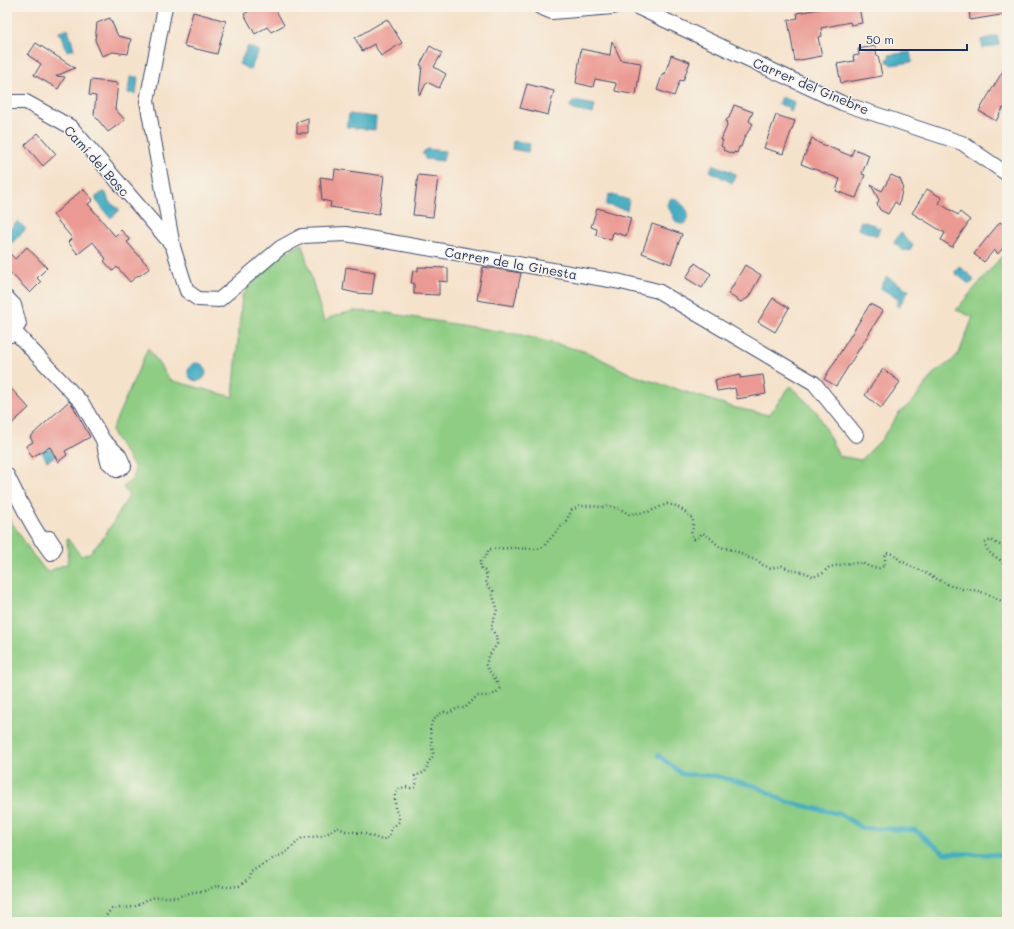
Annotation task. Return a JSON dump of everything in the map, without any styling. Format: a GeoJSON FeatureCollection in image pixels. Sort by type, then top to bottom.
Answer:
{"type":"FeatureCollection","features":[{"type":"Feature","properties":{"kind":"street","name":"Carrer de la Ginesta"},"geometry":{"type":"LineString","coordinates":[[165,7],[147,101],[174,247],[187,291],[198,300],[219,300],[280,248],[302,236],[346,234],[621,282],[658,291],[814,383],[856,435]]}},
{"type":"Feature","properties":{"kind":"street"},"geometry":{"type":"LineString","coordinates":[[540,7],[552,12],[613,7]]}},
{"type":"Feature","properties":{"kind":"street","name":"Carrer del Ginebre"},"geometry":{"type":"LineString","coordinates":[[637,7],[842,102],[962,143],[1007,174]]}},
{"type":"Feature","properties":{"kind":"street","name":"Camí del Bosc"},"geometry":{"type":"LineString","coordinates":[[7,102],[26,102],[71,127],[174,247]]}},
{"type":"Feature","properties":{"kind":"street","name":"Camí del Bosc"},"geometry":{"type":"LineString","coordinates":[[140,208],[150,211],[156,209],[165,198]]}},
{"type":"Feature","properties":{"kind":"street"},"geometry":{"type":"LineString","coordinates":[[7,298],[14,305],[19,324],[10,332],[82,403],[103,440]]}},
{"type":"Feature","properties":{"kind":"street"},"geometry":{"type":"LineString","coordinates":[[7,475],[41,540]]}},
{"type":"Feature","properties":{"kind":"path"},"geometry":{"type":"LineString","coordinates":[[102,922],[111,909],[134,907],[148,899],[156,897],[176,897],[193,892],[204,891],[216,886],[239,886],[248,880],[256,868],[285,853],[302,838],[322,836],[336,827],[346,831],[363,833],[382,840],[389,836],[391,828],[399,822],[399,816],[395,809],[396,794],[399,789],[416,787],[417,782],[415,776],[425,772],[428,762],[432,758],[433,753],[430,730],[432,722],[438,715],[444,712],[450,713],[458,708],[465,708],[477,696],[488,696],[496,693],[500,688],[497,680],[486,665],[488,657],[497,644],[496,636],[491,628],[497,610],[496,603],[492,597],[493,592],[486,584],[487,576],[485,571],[480,567],[481,560],[487,554],[488,549],[537,549],[543,547],[566,521],[572,510],[580,506],[610,506],[629,514],[648,512],[667,504],[676,506],[693,519],[691,534],[694,540],[702,533],[707,535],[720,547],[736,551],[747,557],[758,560],[763,565],[770,568],[782,566],[791,570],[807,573],[812,577],[823,573],[829,567],[850,563],[862,563],[870,567],[879,568],[884,566],[886,553],[893,554],[900,561],[951,586],[962,590],[974,590],[988,594],[1007,604]]}},
{"type":"Feature","properties":{"kind":"path"},"geometry":{"type":"LineString","coordinates":[[1007,549],[991,540],[985,544],[986,548],[991,554],[1007,567]]}},
{"type":"Feature","properties":{"kind":"green space"},"geometry":{"type":"Polygon","coordinates":[[[302,244],[324,322],[331,317],[353,311],[380,312],[522,335],[587,352],[633,375],[736,408],[769,415],[790,386],[817,412],[839,456],[861,460],[881,440],[899,413],[914,400],[933,374],[951,362],[959,353],[973,317],[956,310],[1007,250],[1007,922],[7,922],[7,515],[33,555],[47,572],[68,563],[67,538],[81,556],[89,553],[95,548],[106,534],[129,496],[123,487],[133,479],[135,468],[111,431],[148,348],[170,380],[233,397],[242,296],[253,281],[279,256],[302,244]]]}},
{"type":"Feature","properties":{"kind":"water"},"geometry":{"type":"Polygon","coordinates":[[[68,29],[74,49],[67,51],[62,35],[59,34],[59,32],[68,29]]]}},
{"type":"Feature","properties":{"kind":"water"},"geometry":{"type":"Polygon","coordinates":[[[997,36],[999,45],[983,48],[981,40],[997,36]]]}},
{"type":"Feature","properties":{"kind":"water"},"geometry":{"type":"Polygon","coordinates":[[[248,46],[259,51],[250,70],[239,64],[248,46]]]}},
{"type":"Feature","properties":{"kind":"water"},"geometry":{"type":"Polygon","coordinates":[[[910,52],[912,62],[891,65],[887,61],[890,57],[889,55],[910,52]]]}},
{"type":"Feature","properties":{"kind":"water"},"geometry":{"type":"Polygon","coordinates":[[[130,77],[138,77],[136,94],[128,93],[130,77]]]}},
{"type":"Feature","properties":{"kind":"water"},"geometry":{"type":"Polygon","coordinates":[[[781,97],[795,102],[791,112],[789,111],[788,107],[778,104],[781,97]]]}},
{"type":"Feature","properties":{"kind":"water"},"geometry":{"type":"Polygon","coordinates":[[[574,101],[595,105],[593,114],[573,110],[570,105],[574,101]]]}},
{"type":"Feature","properties":{"kind":"water"},"geometry":{"type":"Polygon","coordinates":[[[349,114],[376,117],[375,130],[347,127],[349,114]]]}},
{"type":"Feature","properties":{"kind":"water"},"geometry":{"type":"Polygon","coordinates":[[[513,141],[530,143],[528,152],[512,149],[513,141]]]}},
{"type":"Feature","properties":{"kind":"water"},"geometry":{"type":"Polygon","coordinates":[[[426,149],[445,151],[443,161],[425,159],[422,154],[426,149]]]}},
{"type":"Feature","properties":{"kind":"water"},"geometry":{"type":"Polygon","coordinates":[[[713,164],[736,174],[732,183],[710,171],[713,164]]]}},
{"type":"Feature","properties":{"kind":"water"},"geometry":{"type":"Polygon","coordinates":[[[103,192],[106,193],[109,202],[119,209],[119,211],[112,217],[109,217],[96,200],[96,197],[103,192]]]}},
{"type":"Feature","properties":{"kind":"water"},"geometry":{"type":"Polygon","coordinates":[[[609,194],[629,200],[627,210],[606,205],[609,194]]]}},
{"type":"Feature","properties":{"kind":"water"},"geometry":{"type":"Polygon","coordinates":[[[672,198],[676,199],[682,204],[688,213],[686,223],[679,224],[674,218],[667,204],[672,198]]]}},
{"type":"Feature","properties":{"kind":"water"},"geometry":{"type":"Polygon","coordinates":[[[18,221],[26,229],[12,243],[7,237],[7,232],[18,221]]]}},
{"type":"Feature","properties":{"kind":"water"},"geometry":{"type":"Polygon","coordinates":[[[861,221],[880,228],[877,236],[858,229],[861,221]]]}},
{"type":"Feature","properties":{"kind":"water"},"geometry":{"type":"Polygon","coordinates":[[[902,233],[904,238],[913,245],[909,251],[904,251],[894,243],[899,234],[902,233]]]}},
{"type":"Feature","properties":{"kind":"water"},"geometry":{"type":"Polygon","coordinates":[[[960,267],[973,278],[973,282],[969,284],[955,273],[956,269],[960,267]]]}},
{"type":"Feature","properties":{"kind":"water"},"geometry":{"type":"Polygon","coordinates":[[[887,277],[909,290],[899,307],[896,305],[898,298],[880,288],[887,277]]]}},
{"type":"Feature","properties":{"kind":"water"},"geometry":{"type":"Polygon","coordinates":[[[197,363],[203,366],[206,372],[203,378],[197,381],[191,378],[188,372],[191,366],[197,363]]]}},
{"type":"Feature","properties":{"kind":"water"},"geometry":{"type":"Polygon","coordinates":[[[44,437],[55,456],[47,461],[36,441],[44,437]]]}},
{"type":"Feature","properties":{"kind":"building"},"geometry":{"type":"Polygon","coordinates":[[[256,7],[274,7],[284,25],[271,32],[267,27],[255,34],[244,14],[256,7]]]}},
{"type":"Feature","properties":{"kind":"building"},"geometry":{"type":"Polygon","coordinates":[[[830,7],[859,7],[862,23],[851,25],[850,22],[821,28],[822,36],[818,37],[822,56],[795,61],[788,20],[798,18],[797,13],[830,7]]]}},
{"type":"Feature","properties":{"kind":"building"},"geometry":{"type":"Polygon","coordinates":[[[969,7],[1007,7],[1007,14],[970,20],[969,7]]]}},
{"type":"Feature","properties":{"kind":"building"},"geometry":{"type":"Polygon","coordinates":[[[193,12],[226,21],[217,54],[184,46],[193,12]]]}},
{"type":"Feature","properties":{"kind":"building"},"geometry":{"type":"Polygon","coordinates":[[[110,18],[118,36],[131,39],[128,54],[113,52],[102,56],[95,40],[97,23],[110,18]]]}},
{"type":"Feature","properties":{"kind":"building"},"geometry":{"type":"Polygon","coordinates":[[[387,19],[402,43],[381,56],[374,44],[362,51],[355,38],[387,19]]]}},
{"type":"Feature","properties":{"kind":"building"},"geometry":{"type":"Polygon","coordinates":[[[612,41],[621,60],[641,63],[636,95],[615,91],[616,83],[595,79],[593,87],[576,83],[581,49],[610,55],[612,41]]]}},
{"type":"Feature","properties":{"kind":"building"},"geometry":{"type":"Polygon","coordinates":[[[36,43],[75,68],[56,76],[65,77],[58,89],[34,75],[41,64],[28,55],[36,43]]]}},
{"type":"Feature","properties":{"kind":"building"},"geometry":{"type":"Polygon","coordinates":[[[430,46],[442,53],[434,67],[446,74],[439,88],[427,82],[420,95],[422,66],[420,65],[430,46]]]}},
{"type":"Feature","properties":{"kind":"building"},"geometry":{"type":"Polygon","coordinates":[[[875,46],[882,76],[841,83],[837,64],[854,61],[853,56],[859,55],[858,49],[875,46]]]}},
{"type":"Feature","properties":{"kind":"building"},"geometry":{"type":"Polygon","coordinates":[[[671,55],[690,62],[683,81],[680,80],[674,96],[657,90],[663,73],[665,74],[671,55]]]}},
{"type":"Feature","properties":{"kind":"building"},"geometry":{"type":"Polygon","coordinates":[[[1007,64],[1007,111],[1003,108],[996,121],[979,111],[1007,64]]]}},
{"type":"Feature","properties":{"kind":"building"},"geometry":{"type":"Polygon","coordinates":[[[91,80],[118,83],[115,109],[125,120],[108,132],[94,115],[96,96],[89,95],[91,80]]]}},
{"type":"Feature","properties":{"kind":"building"},"geometry":{"type":"Polygon","coordinates":[[[527,84],[554,91],[548,115],[520,108],[527,84]]]}},
{"type":"Feature","properties":{"kind":"building"},"geometry":{"type":"Polygon","coordinates":[[[734,105],[753,112],[749,121],[753,124],[737,153],[734,152],[733,154],[723,150],[724,148],[721,146],[723,140],[721,140],[727,126],[726,120],[729,118],[734,105]]]}},
{"type":"Feature","properties":{"kind":"building"},"geometry":{"type":"Polygon","coordinates":[[[776,115],[795,121],[783,154],[764,148],[776,115]]]}},
{"type":"Feature","properties":{"kind":"building"},"geometry":{"type":"Polygon","coordinates":[[[308,118],[308,133],[297,133],[297,122],[308,118]]]}},
{"type":"Feature","properties":{"kind":"building"},"geometry":{"type":"Polygon","coordinates":[[[38,133],[56,154],[43,166],[25,145],[38,133]]]}},
{"type":"Feature","properties":{"kind":"building"},"geometry":{"type":"Polygon","coordinates":[[[812,138],[819,143],[851,156],[854,149],[869,155],[862,174],[865,175],[856,198],[836,191],[840,179],[801,164],[812,138]]]}},
{"type":"Feature","properties":{"kind":"building"},"geometry":{"type":"Polygon","coordinates":[[[335,169],[384,176],[379,214],[330,207],[331,202],[322,200],[320,177],[334,179],[335,169]]]}},
{"type":"Feature","properties":{"kind":"building"},"geometry":{"type":"Polygon","coordinates":[[[418,175],[438,177],[433,217],[413,215],[418,175]]]}},
{"type":"Feature","properties":{"kind":"building"},"geometry":{"type":"Polygon","coordinates":[[[891,175],[900,179],[903,186],[899,205],[895,202],[888,214],[880,210],[877,204],[879,200],[871,185],[882,191],[891,175]]]}},
{"type":"Feature","properties":{"kind":"building"},"geometry":{"type":"Polygon","coordinates":[[[83,189],[93,200],[88,204],[115,236],[121,230],[130,240],[127,242],[150,268],[130,282],[117,267],[113,271],[104,261],[106,259],[93,242],[78,254],[68,242],[72,238],[53,215],[83,189]]]}},
{"type":"Feature","properties":{"kind":"building"},"geometry":{"type":"Polygon","coordinates":[[[927,189],[942,198],[939,203],[958,215],[960,212],[970,220],[952,247],[941,240],[945,233],[912,213],[927,189]]]}},
{"type":"Feature","properties":{"kind":"building"},"geometry":{"type":"Polygon","coordinates":[[[597,208],[631,218],[626,236],[613,232],[611,240],[596,235],[597,229],[591,227],[597,208]]]}},
{"type":"Feature","properties":{"kind":"building"},"geometry":{"type":"Polygon","coordinates":[[[1000,222],[1007,227],[1007,243],[998,254],[994,250],[984,262],[974,254],[1000,222]]]}},
{"type":"Feature","properties":{"kind":"building"},"geometry":{"type":"Polygon","coordinates":[[[652,224],[682,234],[671,264],[642,253],[652,224]]]}},
{"type":"Feature","properties":{"kind":"building"},"geometry":{"type":"Polygon","coordinates":[[[27,247],[47,268],[37,278],[41,282],[30,293],[7,269],[7,250],[15,259],[27,247]]]}},
{"type":"Feature","properties":{"kind":"building"},"geometry":{"type":"Polygon","coordinates":[[[695,263],[711,274],[702,288],[686,278],[695,263]]]}},
{"type":"Feature","properties":{"kind":"building"},"geometry":{"type":"Polygon","coordinates":[[[745,265],[761,275],[748,298],[741,302],[728,294],[745,265]]]}},
{"type":"Feature","properties":{"kind":"building"},"geometry":{"type":"Polygon","coordinates":[[[346,267],[375,272],[372,294],[343,290],[346,267]]]}},
{"type":"Feature","properties":{"kind":"building"},"geometry":{"type":"Polygon","coordinates":[[[418,267],[448,268],[448,282],[439,281],[439,295],[414,294],[414,283],[411,283],[413,271],[418,271],[418,267]]]}},
{"type":"Feature","properties":{"kind":"building"},"geometry":{"type":"Polygon","coordinates":[[[483,267],[521,273],[514,306],[477,300],[483,267]]]}},
{"type":"Feature","properties":{"kind":"building"},"geometry":{"type":"Polygon","coordinates":[[[773,298],[789,308],[775,332],[758,322],[773,298]]]}},
{"type":"Feature","properties":{"kind":"building"},"geometry":{"type":"Polygon","coordinates":[[[870,304],[883,311],[836,386],[824,379],[870,304]]]}},
{"type":"Feature","properties":{"kind":"building"},"geometry":{"type":"Polygon","coordinates":[[[883,369],[900,382],[881,408],[865,395],[883,369]]]}},
{"type":"Feature","properties":{"kind":"building"},"geometry":{"type":"Polygon","coordinates":[[[740,375],[740,378],[763,375],[766,394],[737,399],[735,388],[717,391],[715,380],[740,375]]]}},
{"type":"Feature","properties":{"kind":"building"},"geometry":{"type":"Polygon","coordinates":[[[7,384],[29,408],[7,428],[7,384]]]}},
{"type":"Feature","properties":{"kind":"building"},"geometry":{"type":"Polygon","coordinates":[[[69,401],[90,437],[65,451],[67,455],[58,462],[50,447],[32,457],[26,446],[33,442],[30,437],[69,401]]]}},
{"type":"Feature","properties":{"kind":"waterway"},"geometry":{"type":"LineString","coordinates":[[658,755],[682,774],[716,776],[755,786],[787,802],[840,814],[862,828],[915,830],[944,853],[1007,855]]}}]}
